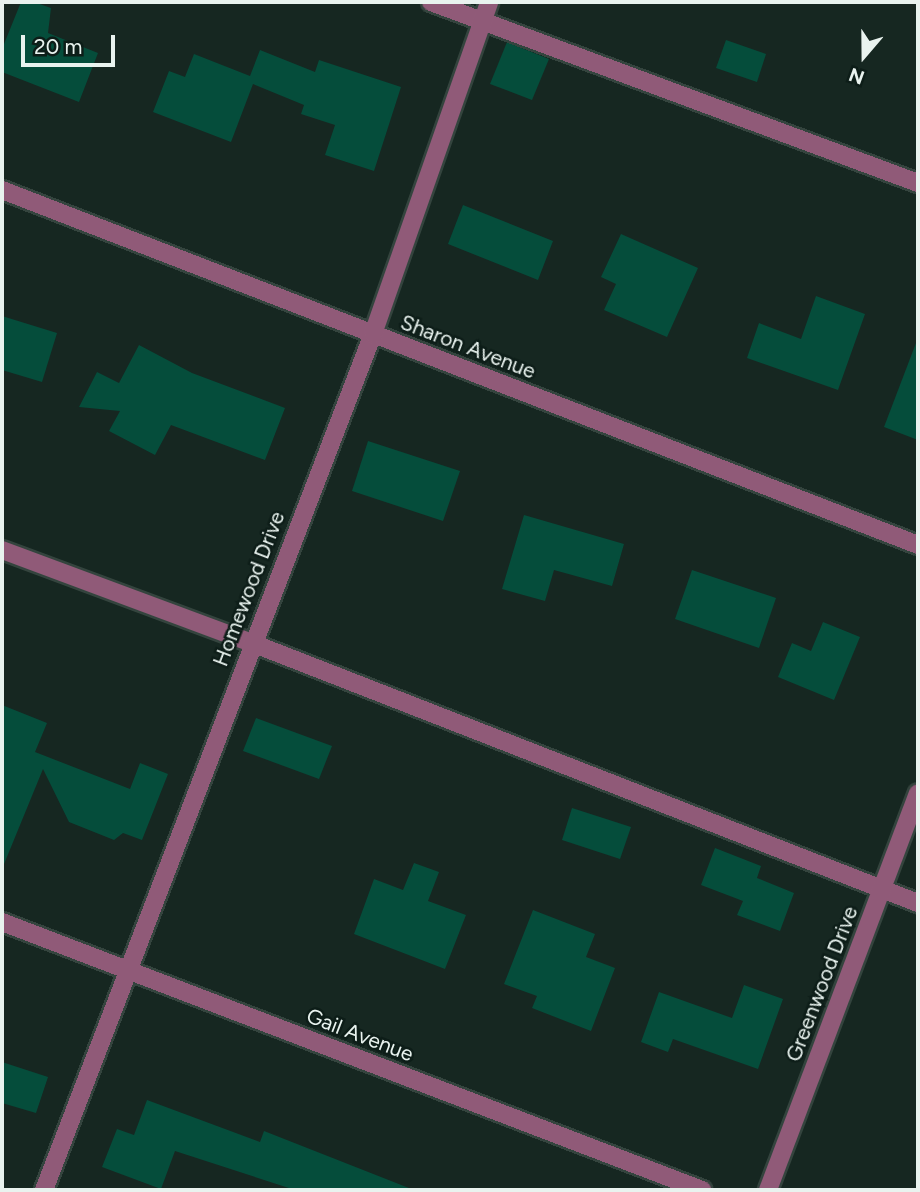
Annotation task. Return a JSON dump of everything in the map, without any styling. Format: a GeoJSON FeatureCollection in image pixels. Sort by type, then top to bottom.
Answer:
{"type":"FeatureCollection","features":[{"type":"Feature","properties":{"kind":"street"},"geometry":{"type":"LineString","coordinates":[[431,2],[918,183]]}},
{"type":"Feature","properties":{"kind":"street","name":"Homewood Drive"},"geometry":{"type":"LineString","coordinates":[[44,1190],[373,334],[489,2]]}},
{"type":"Feature","properties":{"kind":"street","name":"Sharon Avenue"},"geometry":{"type":"LineString","coordinates":[[2,190],[918,545]]}},
{"type":"Feature","properties":{"kind":"street"},"geometry":{"type":"LineString","coordinates":[[2,550],[252,643],[918,903]]}},
{"type":"Feature","properties":{"kind":"street","name":"Greenwood Drive"},"geometry":{"type":"LineString","coordinates":[[768,1190],[918,793]]}},
{"type":"Feature","properties":{"kind":"street","name":"Gail Avenue"},"geometry":{"type":"LineString","coordinates":[[2,922],[702,1190]]}},
{"type":"Feature","properties":{"kind":"building"},"geometry":{"type":"Polygon","coordinates":[[[21,2],[34,2],[51,8],[48,33],[98,53],[79,102],[2,72],[2,49],[21,2]]]}},
{"type":"Feature","properties":{"kind":"building"},"geometry":{"type":"Polygon","coordinates":[[[726,40],[766,54],[757,82],[716,68],[726,40]]]}},
{"type":"Feature","properties":{"kind":"building"},"geometry":{"type":"Polygon","coordinates":[[[507,42],[549,59],[532,100],[490,84],[507,42]]]}},
{"type":"Feature","properties":{"kind":"building"},"geometry":{"type":"Polygon","coordinates":[[[260,50],[315,72],[319,60],[401,87],[374,171],[325,155],[335,125],[301,114],[304,105],[253,84],[231,142],[153,112],[169,71],[185,77],[194,54],[250,76],[260,50]]]}},
{"type":"Feature","properties":{"kind":"building"},"geometry":{"type":"Polygon","coordinates":[[[463,205],[553,241],[538,280],[448,244],[463,205]]]}},
{"type":"Feature","properties":{"kind":"building"},"geometry":{"type":"Polygon","coordinates":[[[621,234],[698,268],[667,337],[604,310],[616,284],[601,277],[621,234]]]}},
{"type":"Feature","properties":{"kind":"building"},"geometry":{"type":"Polygon","coordinates":[[[816,296],[865,314],[838,390],[747,358],[759,323],[801,339],[816,296]]]}},
{"type":"Feature","properties":{"kind":"building"},"geometry":{"type":"Polygon","coordinates":[[[2,316],[57,333],[42,382],[2,370],[2,316]]]}},
{"type":"Feature","properties":{"kind":"building"},"geometry":{"type":"Polygon","coordinates":[[[916,343],[918,344],[918,440],[884,427],[916,343]]]}},
{"type":"Feature","properties":{"kind":"building"},"geometry":{"type":"Polygon","coordinates":[[[139,345],[192,373],[285,408],[265,460],[171,425],[155,455],[109,431],[120,411],[79,407],[97,372],[119,383],[139,345]]]}},
{"type":"Feature","properties":{"kind":"building"},"geometry":{"type":"Polygon","coordinates":[[[368,441],[460,471],[443,521],[352,491],[368,441]]]}},
{"type":"Feature","properties":{"kind":"building"},"geometry":{"type":"Polygon","coordinates":[[[524,515],[624,544],[612,586],[554,570],[545,601],[502,589],[524,515]]]}},
{"type":"Feature","properties":{"kind":"building"},"geometry":{"type":"Polygon","coordinates":[[[692,570],[776,598],[759,648],[675,619],[692,570]]]}},
{"type":"Feature","properties":{"kind":"building"},"geometry":{"type":"Polygon","coordinates":[[[823,622],[860,637],[834,700],[778,677],[792,643],[811,651],[823,622]]]}},
{"type":"Feature","properties":{"kind":"building"},"geometry":{"type":"Polygon","coordinates":[[[2,705],[47,723],[35,752],[130,789],[140,763],[168,774],[142,840],[123,833],[114,840],[69,822],[43,769],[2,869],[2,705]]]}},
{"type":"Feature","properties":{"kind":"building"},"geometry":{"type":"Polygon","coordinates":[[[256,718],[332,746],[319,779],[243,751],[256,718]]]}},
{"type":"Feature","properties":{"kind":"building"},"geometry":{"type":"Polygon","coordinates":[[[572,808],[631,827],[620,859],[562,840],[572,808]]]}},
{"type":"Feature","properties":{"kind":"building"},"geometry":{"type":"Polygon","coordinates":[[[715,848],[761,866],[757,878],[794,893],[780,931],[737,915],[743,901],[701,885],[715,848]]]}},
{"type":"Feature","properties":{"kind":"building"},"geometry":{"type":"Polygon","coordinates":[[[414,863],[439,872],[428,901],[466,915],[445,969],[354,934],[374,879],[403,890],[414,863]]]}},
{"type":"Feature","properties":{"kind":"building"},"geometry":{"type":"Polygon","coordinates":[[[533,910],[595,934],[586,957],[615,968],[591,1031],[532,1008],[537,996],[504,984],[533,910]]]}},
{"type":"Feature","properties":{"kind":"building"},"geometry":{"type":"Polygon","coordinates":[[[744,985],[783,999],[758,1069],[673,1039],[668,1052],[641,1042],[659,992],[732,1018],[744,985]]]}},
{"type":"Feature","properties":{"kind":"building"},"geometry":{"type":"Polygon","coordinates":[[[2,1062],[48,1077],[36,1113],[2,1103],[2,1062]]]}},
{"type":"Feature","properties":{"kind":"building"},"geometry":{"type":"Polygon","coordinates":[[[147,1100],[260,1142],[264,1131],[414,1190],[295,1190],[175,1151],[161,1189],[102,1167],[117,1129],[134,1135],[147,1100]]]}}]}
